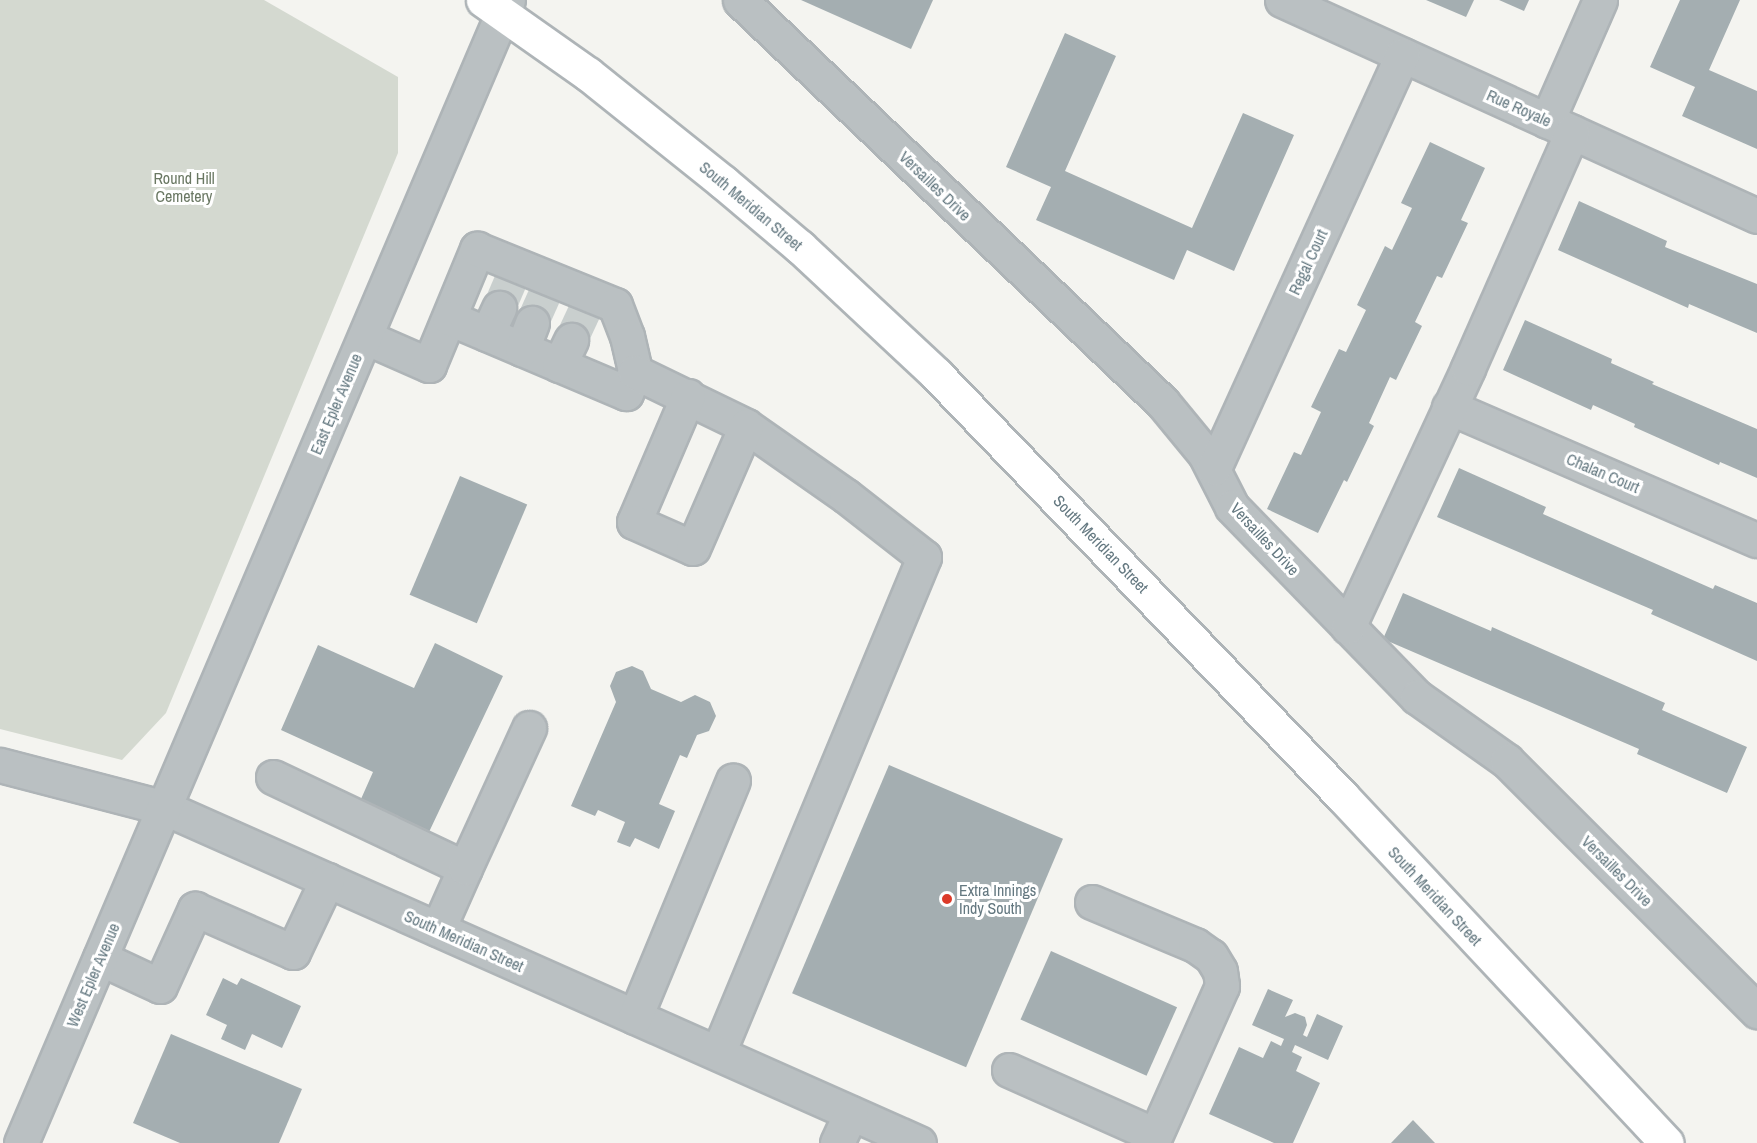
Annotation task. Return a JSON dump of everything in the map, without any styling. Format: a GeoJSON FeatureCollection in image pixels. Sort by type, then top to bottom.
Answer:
{"type":"FeatureCollection","features":[{"type":"Feature","properties":{"kind":"main road","name":"South Meridian Street"},"geometry":{"type":"LineString","coordinates":[[498,4],[723,182],[808,255],[936,374],[1326,779],[1667,1143]]}},
{"type":"Feature","properties":{"kind":"street","name":"Versailles Drive"},"geometry":{"type":"LineString","coordinates":[[741,0],[1163,403],[1188,430],[1214,468],[1232,507],[1417,697],[1507,761],[1757,1011]]}},
{"type":"Feature","properties":{"kind":"street","name":"Rue Royale"},"geometry":{"type":"LineString","coordinates":[[1282,0],[1757,216]]}},
{"type":"Feature","properties":{"kind":"street"},"geometry":{"type":"LineString","coordinates":[[1348,627],[1449,407],[1559,126],[1600,0]]}},
{"type":"Feature","properties":{"kind":"street","name":"East Epler Avenue"},"geometry":{"type":"LineString","coordinates":[[165,808],[365,337],[498,4]]}},
{"type":"Feature","properties":{"kind":"street","name":"Regal Court"},"geometry":{"type":"LineString","coordinates":[[1214,468],[1402,55]]}},
{"type":"Feature","properties":{"kind":"street"},"geometry":{"type":"LineString","coordinates":[[365,337],[429,365],[448,318],[477,249],[515,271],[588,303],[615,305],[627,336],[635,372],[626,393],[565,352],[493,321],[448,318]]}},
{"type":"Feature","properties":{"kind":"street"},"geometry":{"type":"LineString","coordinates":[[635,372],[746,426],[846,496],[924,557],[718,1053]]}},
{"type":"Feature","properties":{"kind":"street"},"geometry":{"type":"LineString","coordinates":[[688,396],[634,522],[693,548],[746,426]]}},
{"type":"Feature","properties":{"kind":"street","name":"Chalan Court"},"geometry":{"type":"LineString","coordinates":[[1449,407],[1757,540]]}},
{"type":"Feature","properties":{"kind":"street"},"geometry":{"type":"LineString","coordinates":[[438,929],[529,728]]}},
{"type":"Feature","properties":{"kind":"street","name":"South Meridian Street"},"geometry":{"type":"LineString","coordinates":[[0,765],[165,808],[919,1143]]}},
{"type":"Feature","properties":{"kind":"street"},"geometry":{"type":"LineString","coordinates":[[273,777],[465,868]]}},
{"type":"Feature","properties":{"kind":"street"},"geometry":{"type":"LineString","coordinates":[[635,1017],[733,780]]}},
{"type":"Feature","properties":{"kind":"street","name":"West Epler Avenue"},"geometry":{"type":"LineString","coordinates":[[21,1143],[165,808]]}},
{"type":"Feature","properties":{"kind":"street"},"geometry":{"type":"LineString","coordinates":[[100,958],[160,986],[195,909],[293,952],[327,880]]}},
{"type":"Feature","properties":{"kind":"street"},"geometry":{"type":"LineString","coordinates":[[1009,1070],[1153,1139],[1222,986],[1220,971],[1211,956],[1195,945],[1092,902]]}},
{"type":"Feature","properties":{"kind":"street"},"geometry":{"type":"LineString","coordinates":[[837,1143],[851,1113]]}},
{"type":"Feature","properties":{"kind":"green space","name":"Round Hill Cemetery"},"geometry":{"type":"Polygon","coordinates":[[[0,0],[264,0],[398,77],[398,153],[166,713],[122,760],[0,729],[0,0]]]}},
{"type":"Feature","properties":{"kind":"building"},"geometry":{"type":"Polygon","coordinates":[[[801,0],[933,0],[911,49],[801,0]]]}},
{"type":"Feature","properties":{"kind":"building"},"geometry":{"type":"Polygon","coordinates":[[[1426,0],[1474,0],[1466,17],[1426,0]]]}},
{"type":"Feature","properties":{"kind":"building"},"geometry":{"type":"Polygon","coordinates":[[[1499,0],[1529,0],[1524,11],[1499,0]]]}},
{"type":"Feature","properties":{"kind":"building"},"geometry":{"type":"Polygon","coordinates":[[[1680,0],[1740,0],[1709,70],[1757,91],[1757,149],[1682,116],[1695,87],[1650,67],[1680,0]]]}},
{"type":"Feature","properties":{"kind":"building"},"geometry":{"type":"Polygon","coordinates":[[[1065,33],[1116,56],[1065,171],[1192,228],[1243,113],[1294,135],[1234,271],[1187,250],[1174,280],[1036,220],[1051,187],[1006,167],[1065,33]]]}},
{"type":"Feature","properties":{"kind":"building"},"geometry":{"type":"Polygon","coordinates":[[[1430,142],[1485,168],[1461,220],[1468,223],[1442,278],[1437,276],[1415,322],[1422,326],[1396,380],[1390,377],[1369,423],[1374,426],[1347,482],[1344,480],[1318,533],[1267,509],[1294,452],[1301,455],[1321,412],[1311,407],[1339,349],[1346,352],[1366,310],[1357,305],[1385,246],[1392,250],[1412,208],[1401,203],[1430,142]]]}},
{"type":"Feature","properties":{"kind":"building"},"geometry":{"type":"Polygon","coordinates":[[[1579,201],[1667,241],[1665,247],[1757,284],[1757,333],[1689,304],[1688,308],[1558,250],[1579,201]]]}},
{"type":"Feature","properties":{"kind":"building"},"geometry":{"type":"Polygon","coordinates":[[[1525,320],[1612,359],[1611,363],[1654,382],[1652,384],[1757,429],[1757,478],[1720,462],[1719,465],[1634,427],[1635,424],[1593,405],[1591,410],[1503,370],[1525,320]]]}},
{"type":"Feature","properties":{"kind":"building"},"geometry":{"type":"Polygon","coordinates":[[[1459,468],[1546,507],[1543,514],[1713,589],[1715,585],[1757,603],[1757,661],[1651,614],[1653,610],[1437,517],[1459,468]]]}},
{"type":"Feature","properties":{"kind":"building"},"geometry":{"type":"Polygon","coordinates":[[[460,476],[527,505],[477,623],[410,595],[460,476]]]}},
{"type":"Feature","properties":{"kind":"building"},"geometry":{"type":"Polygon","coordinates":[[[1403,593],[1491,631],[1492,627],[1665,703],[1662,710],[1747,747],[1727,793],[1637,754],[1639,749],[1383,639],[1403,593]]]}},
{"type":"Feature","properties":{"kind":"building"},"geometry":{"type":"Polygon","coordinates":[[[435,643],[503,676],[429,832],[425,834],[362,805],[364,801],[361,799],[373,772],[281,730],[318,645],[414,688],[435,643]]]}},
{"type":"Feature","properties":{"kind":"building"},"geometry":{"type":"Polygon","coordinates":[[[632,666],[643,671],[651,689],[681,702],[695,695],[710,702],[716,716],[709,731],[697,735],[687,758],[680,755],[659,804],[675,811],[659,849],[635,838],[630,847],[617,842],[625,822],[598,810],[595,816],[571,806],[616,702],[610,686],[616,672],[632,666]]]}},
{"type":"Feature","properties":{"kind":"building"},"geometry":{"type":"Polygon","coordinates":[[[889,765],[1063,839],[966,1067],[792,993],[889,765]]]}},
{"type":"Feature","properties":{"kind":"building"},"geometry":{"type":"Polygon","coordinates":[[[1051,951],[1177,1007],[1147,1076],[1020,1020],[1051,951]]]}},
{"type":"Feature","properties":{"kind":"building"},"geometry":{"type":"Polygon","coordinates":[[[223,978],[237,985],[241,978],[301,1006],[282,1048],[252,1034],[245,1050],[221,1039],[227,1025],[206,1015],[223,978]]]}},
{"type":"Feature","properties":{"kind":"building"},"geometry":{"type":"Polygon","coordinates":[[[1268,989],[1293,1000],[1285,1017],[1295,1013],[1305,1017],[1307,1025],[1303,1035],[1307,1037],[1317,1014],[1343,1026],[1328,1060],[1295,1045],[1292,1052],[1302,1057],[1296,1071],[1320,1083],[1293,1143],[1274,1143],[1209,1114],[1239,1047],[1263,1058],[1271,1041],[1281,1046],[1284,1039],[1252,1025],[1268,989]]]}},
{"type":"Feature","properties":{"kind":"building"},"geometry":{"type":"Polygon","coordinates":[[[171,1034],[302,1089],[279,1143],[180,1143],[133,1123],[171,1034]]]}},
{"type":"Feature","properties":{"kind":"building"},"geometry":{"type":"Polygon","coordinates":[[[1413,1120],[1435,1143],[1391,1143],[1413,1120]]]}},
{"type":"Feature","properties":{"kind":"tunnel"},"geometry":{"type":"LineString","coordinates":[[499,308],[512,277]]}},
{"type":"Feature","properties":{"kind":"tunnel"},"geometry":{"type":"LineString","coordinates":[[532,323],[546,292]]}},
{"type":"Feature","properties":{"kind":"tunnel"},"geometry":{"type":"LineString","coordinates":[[571,340],[585,310]]}},
{"type":"Feature","properties":{"kind":"place","name":"Extra Innings Indy South"},"geometry":{"type":"Point","coordinates":[947,899]}}]}
